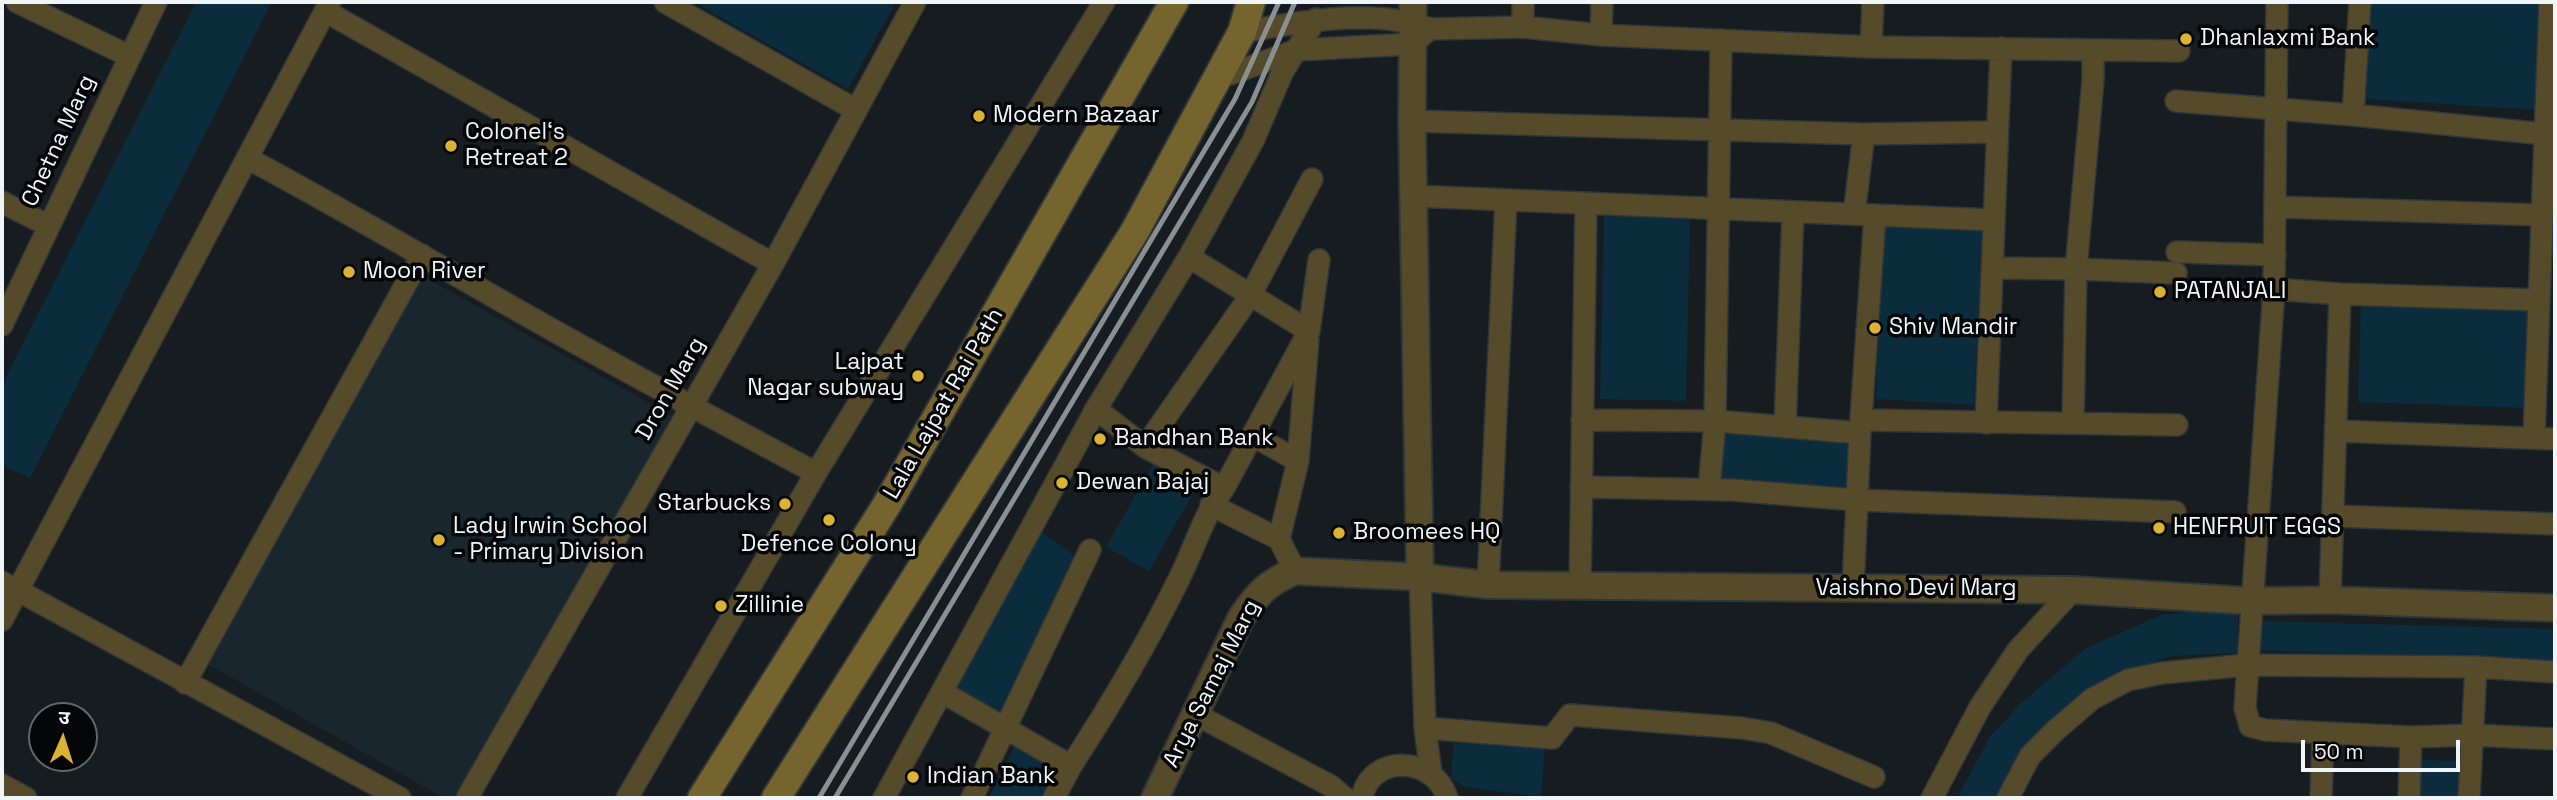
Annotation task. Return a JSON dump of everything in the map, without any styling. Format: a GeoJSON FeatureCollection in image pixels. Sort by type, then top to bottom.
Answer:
{"type":"FeatureCollection","features":[{"type":"Feature","properties":{"kind":"main road"},"geometry":{"type":"LineString","coordinates":[[776,798],[1135,231],[1242,32],[1251,2]]}},
{"type":"Feature","properties":{"kind":"main road","name":"Lala Lajpat Rai Path"},"geometry":{"type":"LineString","coordinates":[[702,798],[886,506],[1166,6]]}},
{"type":"Feature","properties":{"kind":"street"},"geometry":{"type":"LineString","coordinates":[[17,2],[129,56]]}},
{"type":"Feature","properties":{"kind":"street","name":"Chetna Marg"},"geometry":{"type":"LineString","coordinates":[[2,325],[156,2]]}},
{"type":"Feature","properties":{"kind":"street"},"geometry":{"type":"LineString","coordinates":[[665,2],[856,110]]}},
{"type":"Feature","properties":{"kind":"street","name":"Dron Marg"},"geometry":{"type":"LineString","coordinates":[[467,798],[773,264],[915,2]]}},
{"type":"Feature","properties":{"kind":"street"},"geometry":{"type":"LineString","coordinates":[[627,798],[816,473],[1104,2]]}},
{"type":"Feature","properties":{"kind":"street"},"geometry":{"type":"LineString","coordinates":[[1523,2],[1523,27]]}},
{"type":"Feature","properties":{"kind":"street"},"geometry":{"type":"LineString","coordinates":[[1601,35],[1602,2]]}},
{"type":"Feature","properties":{"kind":"street"},"geometry":{"type":"LineString","coordinates":[[1871,47],[1873,2]]}},
{"type":"Feature","properties":{"kind":"street"},"geometry":{"type":"LineString","coordinates":[[2277,2],[2274,289],[2246,665],[2245,708],[2250,726],[2265,730],[2412,737],[2472,735],[2555,738]]}},
{"type":"Feature","properties":{"kind":"street"},"geometry":{"type":"LineString","coordinates":[[2353,115],[2360,2]]}},
{"type":"Feature","properties":{"kind":"street"},"geometry":{"type":"LineString","coordinates":[[2534,438],[2542,215],[2550,134],[2550,2]]}},
{"type":"Feature","properties":{"kind":"street"},"geometry":{"type":"LineString","coordinates":[[2,620],[9,586],[247,158],[291,94],[327,6],[773,264]]}},
{"type":"Feature","properties":{"kind":"street"},"geometry":{"type":"LineString","coordinates":[[1242,32],[1316,19],[1523,27],[1601,35],[1871,47],[2179,51]]}},
{"type":"Feature","properties":{"kind":"street"},"geometry":{"type":"LineString","coordinates":[[884,798],[1096,409],[1189,257],[1253,141],[1283,71],[1316,19]]}},
{"type":"Feature","properties":{"kind":"street"},"geometry":{"type":"LineString","coordinates":[[1216,79],[1297,50],[1417,24]]}},
{"type":"Feature","properties":{"kind":"street"},"geometry":{"type":"LineString","coordinates":[[1417,24],[1412,121],[1420,577],[1425,728],[1432,774]]}},
{"type":"Feature","properties":{"kind":"street"},"geometry":{"type":"LineString","coordinates":[[1709,489],[1715,421],[1721,40]]}},
{"type":"Feature","properties":{"kind":"street"},"geometry":{"type":"LineString","coordinates":[[1986,423],[2001,48]]}},
{"type":"Feature","properties":{"kind":"street"},"geometry":{"type":"LineString","coordinates":[[2073,423],[2076,268],[2093,80],[2093,51]]}},
{"type":"Feature","properties":{"kind":"street"},"geometry":{"type":"LineString","coordinates":[[2176,101],[2550,134]]}},
{"type":"Feature","properties":{"kind":"street"},"geometry":{"type":"LineString","coordinates":[[1412,121],[1864,134],[1996,132]]}},
{"type":"Feature","properties":{"kind":"street"},"geometry":{"type":"LineString","coordinates":[[1853,588],[1861,427],[1864,134]]}},
{"type":"Feature","properties":{"kind":"street"},"geometry":{"type":"LineString","coordinates":[[247,158],[338,206],[691,407],[816,473]]}},
{"type":"Feature","properties":{"kind":"street"},"geometry":{"type":"LineString","coordinates":[[1145,447],[1250,296],[1312,179]]}},
{"type":"Feature","properties":{"kind":"street"},"geometry":{"type":"LineString","coordinates":[[1413,196],[1994,220]]}},
{"type":"Feature","properties":{"kind":"street"},"geometry":{"type":"LineString","coordinates":[[1488,585],[1506,200]]}},
{"type":"Feature","properties":{"kind":"street"},"geometry":{"type":"LineString","coordinates":[[2,202],[48,226]]}},
{"type":"Feature","properties":{"kind":"street"},"geometry":{"type":"LineString","coordinates":[[1580,586],[1586,203]]}},
{"type":"Feature","properties":{"kind":"street"},"geometry":{"type":"LineString","coordinates":[[2275,207],[2542,215]]}},
{"type":"Feature","properties":{"kind":"street"},"geometry":{"type":"LineString","coordinates":[[1786,427],[1793,212]]}},
{"type":"Feature","properties":{"kind":"street"},"geometry":{"type":"LineString","coordinates":[[185,683],[422,255]]}},
{"type":"Feature","properties":{"kind":"street"},"geometry":{"type":"LineString","coordinates":[[1992,268],[2076,268],[2274,255]]}},
{"type":"Feature","properties":{"kind":"street"},"geometry":{"type":"LineString","coordinates":[[1189,257],[1309,331]]}},
{"type":"Feature","properties":{"kind":"street"},"geometry":{"type":"LineString","coordinates":[[1287,574],[1279,539],[1298,461],[1309,331],[1319,260]]}},
{"type":"Feature","properties":{"kind":"street"},"geometry":{"type":"LineString","coordinates":[[2274,289],[2340,294],[2539,300]]}},
{"type":"Feature","properties":{"kind":"street"},"geometry":{"type":"LineString","coordinates":[[2330,600],[2340,294]]}},
{"type":"Feature","properties":{"kind":"street"},"geometry":{"type":"LineString","coordinates":[[1055,798],[1071,766],[1122,686],[1179,578],[1211,505],[1224,488],[1309,331]]}},
{"type":"Feature","properties":{"kind":"street"},"geometry":{"type":"LineString","coordinates":[[1096,409],[1145,447],[1224,488]]}},
{"type":"Feature","properties":{"kind":"street"},"geometry":{"type":"LineString","coordinates":[[1582,420],[1715,421],[1786,427],[1986,423],[2177,425]]}},
{"type":"Feature","properties":{"kind":"street"},"geometry":{"type":"LineString","coordinates":[[2336,431],[2555,439]]}},
{"type":"Feature","properties":{"kind":"street"},"geometry":{"type":"LineString","coordinates":[[1252,435],[1298,461]]}},
{"type":"Feature","properties":{"kind":"street"},"geometry":{"type":"LineString","coordinates":[[1581,487],[1709,489],[1856,500],[2175,512]]}},
{"type":"Feature","properties":{"kind":"street"},"geometry":{"type":"LineString","coordinates":[[1211,505],[1279,539]]}},
{"type":"Feature","properties":{"kind":"street"},"geometry":{"type":"LineString","coordinates":[[2334,516],[2555,524]]}},
{"type":"Feature","properties":{"kind":"street"},"geometry":{"type":"LineString","coordinates":[[972,798],[1090,550]]}},
{"type":"Feature","properties":{"kind":"street","name":"Vaishno Devi Marg"},"geometry":{"type":"LineString","coordinates":[[1287,574],[1420,577],[1488,585],[2073,590],[2251,601],[2330,600],[2555,608]]}},
{"type":"Feature","properties":{"kind":"street","name":"Arya Samaj Marg"},"geometry":{"type":"LineString","coordinates":[[1155,798],[1241,618],[1257,593],[1287,574]]}},
{"type":"Feature","properties":{"kind":"street"},"geometry":{"type":"LineString","coordinates":[[9,586],[400,798]]}},
{"type":"Feature","properties":{"kind":"street"},"geometry":{"type":"LineString","coordinates":[[1932,798],[1980,707],[2018,650],[2073,590]]}},
{"type":"Feature","properties":{"kind":"street"},"geometry":{"type":"LineString","coordinates":[[2008,798],[2031,756],[2056,730],[2092,699],[2128,680],[2162,673],[2246,665],[2476,667],[2555,672]]}},
{"type":"Feature","properties":{"kind":"street"},"geometry":{"type":"LineString","coordinates":[[2469,798],[2476,667]]}},
{"type":"Feature","properties":{"kind":"street"},"geometry":{"type":"LineString","coordinates":[[942,692],[1071,766]]}},
{"type":"Feature","properties":{"kind":"street"},"geometry":{"type":"LineString","coordinates":[[1195,714],[1334,794]]}},
{"type":"Feature","properties":{"kind":"street"},"geometry":{"type":"LineString","coordinates":[[1425,728],[1552,738],[1570,715],[1742,728],[1771,733],[1874,777]]}},
{"type":"Feature","properties":{"kind":"street"},"geometry":{"type":"LineString","coordinates":[[2321,798],[2323,733]]}},
{"type":"Feature","properties":{"kind":"street"},"geometry":{"type":"LineString","coordinates":[[2409,798],[2412,737]]}},
{"type":"Feature","properties":{"kind":"street"},"geometry":{"type":"LineString","coordinates":[[1362,798],[1371,779],[1384,770],[1402,765],[1418,766],[1432,774],[1441,783],[1447,798]]}},
{"type":"Feature","properties":{"kind":"street"},"geometry":{"type":"LineString","coordinates":[[2,785],[26,798]]}},
{"type":"Feature","properties":{"kind":"shaded area"},"geometry":{"type":"Polygon","coordinates":[[[196,2],[272,2],[30,478],[2,465],[2,385],[196,2]]]}},
{"type":"Feature","properties":{"kind":"shaded area"},"geometry":{"type":"Polygon","coordinates":[[[693,2],[896,2],[848,89],[693,2]]]}},
{"type":"Feature","properties":{"kind":"shaded area"},"geometry":{"type":"Polygon","coordinates":[[[2369,2],[2541,2],[2538,110],[2366,99],[2369,2]]]}},
{"type":"Feature","properties":{"kind":"shaded area"},"geometry":{"type":"Polygon","coordinates":[[[1604,215],[1690,217],[1686,401],[1600,399],[1604,215]]]}},
{"type":"Feature","properties":{"kind":"shaded area"},"geometry":{"type":"Polygon","coordinates":[[[1884,226],[1982,230],[1974,405],[1876,399],[1884,226]]]}},
{"type":"Feature","properties":{"kind":"shaded area","name":"Lady Irwin School - Primary Division"},"geometry":{"type":"Polygon","coordinates":[[[423,276],[674,417],[457,798],[444,798],[204,662],[423,276]]]}},
{"type":"Feature","properties":{"kind":"shaded area"},"geometry":{"type":"Polygon","coordinates":[[[2361,301],[2531,307],[2528,408],[2358,402],[2361,301]]]}},
{"type":"Feature","properties":{"kind":"shaded area"},"geometry":{"type":"Polygon","coordinates":[[[1725,430],[1850,442],[1845,492],[1720,479],[1725,430]]]}},
{"type":"Feature","properties":{"kind":"shaded area"},"geometry":{"type":"Polygon","coordinates":[[[1156,459],[1199,483],[1149,571],[1106,547],[1156,459]]]}},
{"type":"Feature","properties":{"kind":"shaded area"},"geometry":{"type":"Polygon","coordinates":[[[1040,531],[1069,551],[1081,566],[1010,725],[952,694],[1040,531]]]}},
{"type":"Feature","properties":{"kind":"shaded area"},"geometry":{"type":"Polygon","coordinates":[[[2196,611],[2238,611],[2237,653],[2172,656],[2126,672],[2018,759],[1997,798],[1957,798],[1990,737],[2020,704],[2086,648],[2161,615],[2196,611]]]}},
{"type":"Feature","properties":{"kind":"shaded area"},"geometry":{"type":"Polygon","coordinates":[[[2258,621],[2555,629],[2555,662],[2257,650],[2258,621]]]}},
{"type":"Feature","properties":{"kind":"shaded area"},"geometry":{"type":"Polygon","coordinates":[[[1454,743],[1545,746],[1541,797],[1465,787],[1451,778],[1454,743]]]}},
{"type":"Feature","properties":{"kind":"shaded area"},"geometry":{"type":"Polygon","coordinates":[[[1015,744],[1066,768],[1050,798],[989,798],[1015,744]]]}},
{"type":"Feature","properties":{"kind":"shaded area"},"geometry":{"type":"Polygon","coordinates":[[[2420,760],[2461,761],[2460,798],[2419,798],[2420,760]]]}},
{"type":"Feature","properties":{"kind":"railway"},"geometry":{"type":"LineString","coordinates":[[819,798],[1235,99],[1279,2]]}},
{"type":"Feature","properties":{"kind":"railway"},"geometry":{"type":"LineString","coordinates":[[835,798],[1252,102],[1295,2]]}},
{"type":"Feature","properties":{"kind":"place","name":"Dhanlaxmi Bank"},"geometry":{"type":"Point","coordinates":[2186,39]}},
{"type":"Feature","properties":{"kind":"place","name":"Modern Bazaar"},"geometry":{"type":"Point","coordinates":[979,116]}},
{"type":"Feature","properties":{"kind":"place","name":"Colonel‘s Retreat 2"},"geometry":{"type":"Point","coordinates":[451,146]}},
{"type":"Feature","properties":{"kind":"place","name":"Moon River"},"geometry":{"type":"Point","coordinates":[349,272]}},
{"type":"Feature","properties":{"kind":"place","name":"PATANJALI"},"geometry":{"type":"Point","coordinates":[2160,292]}},
{"type":"Feature","properties":{"kind":"place","name":"Shiv Mandir"},"geometry":{"type":"Point","coordinates":[1875,328]}},
{"type":"Feature","properties":{"kind":"place","name":"Lajpat Nagar subway"},"geometry":{"type":"Point","coordinates":[918,376]}},
{"type":"Feature","properties":{"kind":"place","name":"Bandhan Bank"},"geometry":{"type":"Point","coordinates":[1100,439]}},
{"type":"Feature","properties":{"kind":"place","name":"Dewan Bajaj"},"geometry":{"type":"Point","coordinates":[1062,483]}},
{"type":"Feature","properties":{"kind":"place","name":"Starbucks"},"geometry":{"type":"Point","coordinates":[785,504]}},
{"type":"Feature","properties":{"kind":"place","name":"Defence Colony"},"geometry":{"type":"Point","coordinates":[829,520]}},
{"type":"Feature","properties":{"kind":"place","name":"HENFRUIT EGGS"},"geometry":{"type":"Point","coordinates":[2159,528]}},
{"type":"Feature","properties":{"kind":"place","name":"Broomees HQ"},"geometry":{"type":"Point","coordinates":[1339,533]}},
{"type":"Feature","properties":{"kind":"place","name":"Lady Irwin School - Primary Division"},"geometry":{"type":"Point","coordinates":[439,540]}},
{"type":"Feature","properties":{"kind":"place","name":"Zillinie"},"geometry":{"type":"Point","coordinates":[721,606]}},
{"type":"Feature","properties":{"kind":"place","name":"Indian Bank"},"geometry":{"type":"Point","coordinates":[913,777]}}]}
